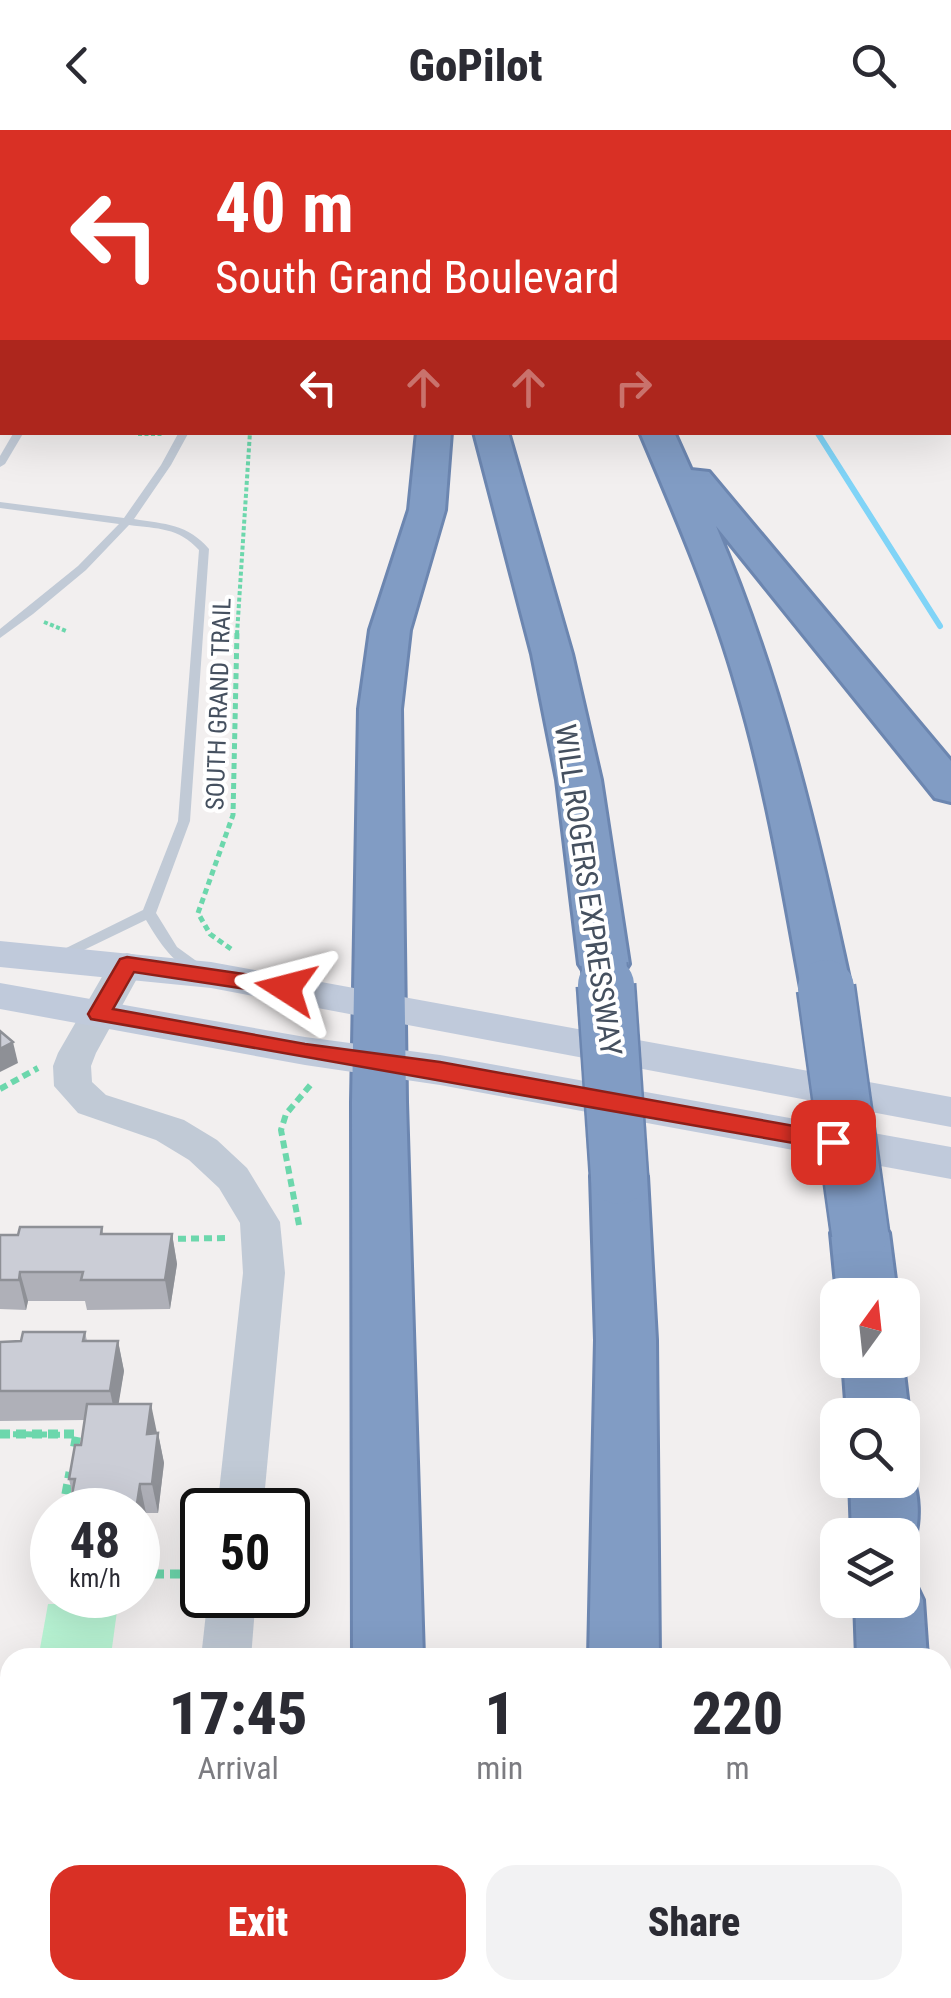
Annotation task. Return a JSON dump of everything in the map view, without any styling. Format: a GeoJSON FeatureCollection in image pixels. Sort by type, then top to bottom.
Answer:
{"type":"FeatureCollection","features":[{"type":"Feature","properties":{"kind":"highway"},"geometry":{"type":"LineString","coordinates":[[388,1648],[380,1034],[383,668],[390,630],[427,510],[434,435]]}},
{"type":"Feature","properties":{"kind":"highway","name":"WILL ROGERS EXPRESSWAY"},"geometry":{"type":"LineString","coordinates":[[491,435],[556,672],[579,780],[604,964],[620,1176],[626,1360],[624,1648]]}},
{"type":"Feature","properties":{"kind":"highway"},"geometry":{"type":"LineString","coordinates":[[658,435],[721,505],[755,553],[951,789]]}},
{"type":"Feature","properties":{"kind":"highway"},"geometry":{"type":"LineString","coordinates":[[658,435],[720,576],[759,692],[788,798],[826,988],[865,1278]]}},
{"type":"Feature","properties":{"kind":"highway"},"geometry":{"type":"LineString","coordinates":[[890,1618],[891,1648]]}},
{"type":"Feature","properties":{"kind":"main road"},"geometry":{"type":"LineString","coordinates":[[0,954],[127,964],[224,964],[380,1034],[951,1163]]}},
{"type":"Feature","properties":{"kind":"main road"},"geometry":{"type":"LineString","coordinates":[[0,996],[99,1014],[380,1034],[951,1112]]}},
{"type":"Feature","properties":{"kind":"street"},"geometry":{"type":"LineString","coordinates":[[127,964],[72,1066],[73,1086],[92,1104],[170,1130],[204,1150],[233,1178],[260,1222],[264,1273],[242,1488]]}},
{"type":"Feature","properties":{"kind":"street"},"geometry":{"type":"LineString","coordinates":[[220,1618],[224,1648]]}},
{"type":"Feature","properties":{"kind":"lane"},"geometry":{"type":"LineString","coordinates":[[0,464],[17,435]]}},
{"type":"Feature","properties":{"kind":"lane"},"geometry":{"type":"LineString","coordinates":[[0,635],[70,582],[130,522],[182,435]]}},
{"type":"Feature","properties":{"kind":"lane"},"geometry":{"type":"LineString","coordinates":[[0,505],[177,529],[200,541],[204,550],[184,822],[150,914],[58,958]]}},
{"type":"Feature","properties":{"kind":"lane"},"geometry":{"type":"LineString","coordinates":[[150,914],[172,950],[224,964]]}},
{"type":"Feature","properties":{"kind":"path","name":"SOUTH GRAND TRAIL"},"geometry":{"type":"LineString","coordinates":[[224,964],[198,913],[233,814],[237,624],[250,435]]}},
{"type":"Feature","properties":{"kind":"path"},"geometry":{"type":"LineString","coordinates":[[38,619],[66,631]]}},
{"type":"Feature","properties":{"kind":"path"},"geometry":{"type":"LineString","coordinates":[[0,1089],[44,1065]]}},
{"type":"Feature","properties":{"kind":"path"},"geometry":{"type":"LineString","coordinates":[[152,1238],[229,1238]]}},
{"type":"Feature","properties":{"kind":"path"},"geometry":{"type":"LineString","coordinates":[[0,1434],[77,1434],[67,1488]]}},
{"type":"Feature","properties":{"kind":"green space"},"geometry":{"type":"Polygon","coordinates":[[[45,1618],[116,1618],[112,1648],[40,1648],[45,1618]]]}},
{"type":"Feature","properties":{"kind":"building"},"geometry":{"type":"Polygon","coordinates":[[[0,1031],[13,1042],[0,1049],[0,1031]]]}},
{"type":"Feature","properties":{"kind":"building"},"geometry":{"type":"Polygon","coordinates":[[[20,1227],[102,1227],[101,1234],[172,1234],[165,1280],[81,1280],[83,1272],[20,1272],[19,1280],[0,1280],[0,1235],[18,1235],[20,1227]]]}},
{"type":"Feature","properties":{"kind":"building"},"geometry":{"type":"Polygon","coordinates":[[[23,1332],[85,1332],[83,1341],[118,1341],[110,1391],[0,1391],[0,1342],[21,1341],[23,1332]]]}},
{"type":"Feature","properties":{"kind":"building"},"geometry":{"type":"Polygon","coordinates":[[[87,1404],[151,1404],[147,1434],[158,1433],[152,1484],[140,1484],[139,1488],[73,1488],[75,1479],[69,1479],[75,1445],[81,1445],[87,1404]]]}},
{"type":"Feature","properties":{"kind":"waterway"},"geometry":{"type":"LineString","coordinates":[[819,435],[940,626]]}},
{"type":"Feature","properties":{"kind":"route"},"geometry":{"type":"LineString","coordinates":[[286,988],[127,964],[99,1014],[305,1051],[440,1070],[833,1142]]}}]}
